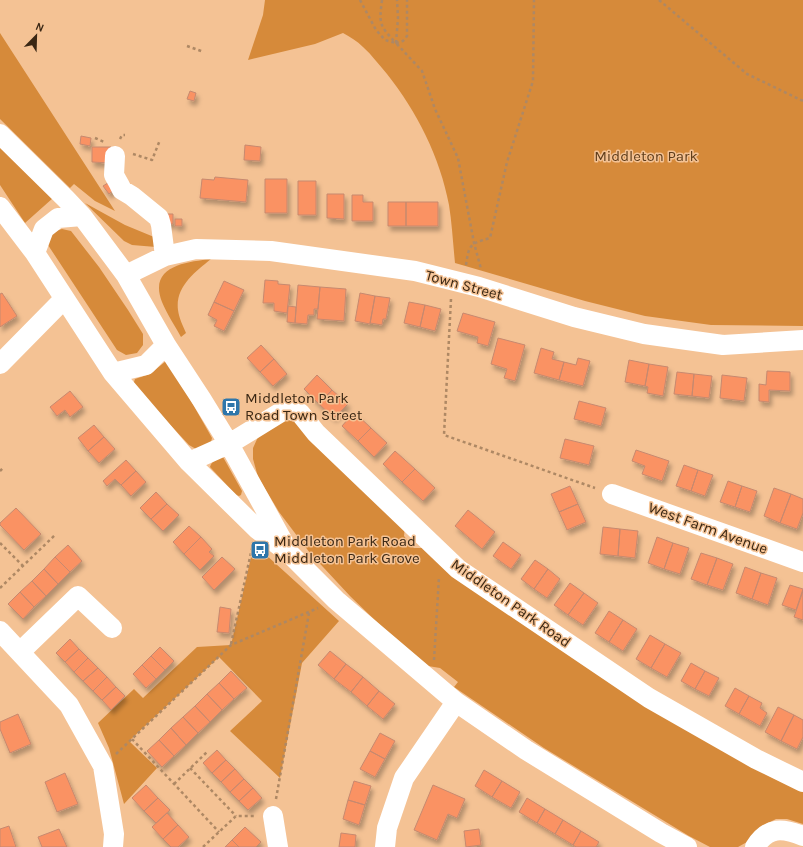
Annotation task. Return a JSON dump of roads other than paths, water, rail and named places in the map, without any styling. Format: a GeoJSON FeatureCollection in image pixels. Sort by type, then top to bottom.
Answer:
{"type":"FeatureCollection","features":[{"type":"Feature","properties":{"kind":"street"},"geometry":{"type":"LineString","coordinates":[[0,134],[82,216],[126,275],[166,345],[229,444],[289,553]]}},
{"type":"Feature","properties":{"kind":"street"},"geometry":{"type":"LineString","coordinates":[[108,164],[122,190],[132,196],[159,218],[165,256]]}},
{"type":"Feature","properties":{"kind":"street"},"geometry":{"type":"LineString","coordinates":[[0,207],[35,253],[64,300],[113,373],[189,462],[257,529],[289,553],[336,600],[456,702],[526,750],[661,834],[687,847]]}},
{"type":"Feature","properties":{"kind":"street"},"geometry":{"type":"LineString","coordinates":[[35,253],[44,229],[58,218],[82,216]]}},
{"type":"Feature","properties":{"kind":"street","name":"Town Street"},"geometry":{"type":"LineString","coordinates":[[126,275],[165,256],[196,250],[271,251],[415,271],[464,284],[574,318],[644,334],[723,345],[803,340]]}},
{"type":"Feature","properties":{"kind":"street"},"geometry":{"type":"LineString","coordinates":[[0,364],[64,300]]}},
{"type":"Feature","properties":{"kind":"street"},"geometry":{"type":"LineString","coordinates":[[113,373],[146,365],[166,345]]}},
{"type":"Feature","properties":{"kind":"street","name":"Middleton Park Road"},"geometry":{"type":"LineString","coordinates":[[189,462],[229,444],[286,409],[300,413],[316,433],[458,569],[649,698],[756,759],[803,782]]}},
{"type":"Feature","properties":{"kind":"street","name":"West Farm Avenue"},"geometry":{"type":"LineString","coordinates":[[612,494],[803,562]]}},
{"type":"Feature","properties":{"kind":"street"},"geometry":{"type":"LineString","coordinates":[[20,652],[78,596],[112,628]]}},
{"type":"Feature","properties":{"kind":"street"},"geometry":{"type":"LineString","coordinates":[[0,631],[69,705],[103,766],[114,834],[113,847]]}},
{"type":"Feature","properties":{"kind":"street"},"geometry":{"type":"LineString","coordinates":[[385,847],[387,828],[404,778],[456,702]]}},
{"type":"Feature","properties":{"kind":"street"},"geometry":{"type":"LineString","coordinates":[[273,816],[278,847]]}},
{"type":"Feature","properties":{"kind":"street"},"geometry":{"type":"LineString","coordinates":[[755,847],[761,838],[776,830],[785,830],[803,836]]}},
{"type":"Feature","properties":{"kind":"place","name":"Middleton Park Road Town Street"},"geometry":{"type":"Point","coordinates":[231,407]}},
{"type":"Feature","properties":{"kind":"place","name":"Middleton Park Road Middleton Park Grove"},"geometry":{"type":"Point","coordinates":[260,550]}},
{"type":"Feature","properties":{"kind":"park label","name":"Middleton Park"},"geometry":{"type":"Point","coordinates":[646,156]}}]}
